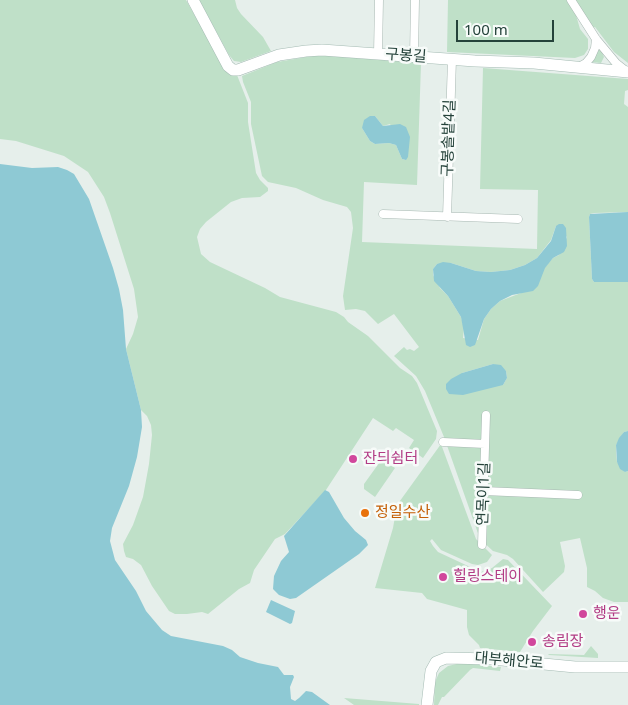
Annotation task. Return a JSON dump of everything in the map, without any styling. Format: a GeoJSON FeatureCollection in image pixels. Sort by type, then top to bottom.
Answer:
{"type":"FeatureCollection","features":[{"type":"Feature","properties":{"kind":"street","name":"구봉길"},"geometry":{"type":"LineString","coordinates":[[192,0],[228,66],[233,70],[279,55],[322,50],[628,72]]}},
{"type":"Feature","properties":{"kind":"street"},"geometry":{"type":"LineString","coordinates":[[378,54],[379,0]]}},
{"type":"Feature","properties":{"kind":"street"},"geometry":{"type":"LineString","coordinates":[[414,57],[415,0]]}},
{"type":"Feature","properties":{"kind":"street","name":"구봉길"},"geometry":{"type":"LineString","coordinates":[[572,0],[596,39],[616,63],[628,72]]}},
{"type":"Feature","properties":{"kind":"street"},"geometry":{"type":"LineString","coordinates":[[578,67],[586,63],[591,56],[595,48],[596,39]]}},
{"type":"Feature","properties":{"kind":"street","name":"구봉솔밭4길"},"geometry":{"type":"LineString","coordinates":[[447,217],[452,59]]}},
{"type":"Feature","properties":{"kind":"street"},"geometry":{"type":"LineString","coordinates":[[382,214],[518,219]]}},
{"type":"Feature","properties":{"kind":"street","name":"연목이1길"},"geometry":{"type":"LineString","coordinates":[[482,545],[486,415]]}},
{"type":"Feature","properties":{"kind":"street","name":"연목이1길"},"geometry":{"type":"LineString","coordinates":[[443,442],[485,444]]}},
{"type":"Feature","properties":{"kind":"street"},"geometry":{"type":"LineString","coordinates":[[484,491],[578,495]]}},
{"type":"Feature","properties":{"kind":"street","name":"대부해안로"},"geometry":{"type":"LineString","coordinates":[[427,705],[428,680],[431,671],[436,662],[446,658],[492,659],[576,666],[628,667]]}},
{"type":"Feature","properties":{"kind":"green space"},"geometry":{"type":"Polygon","coordinates":[[[0,0],[186,0],[225,69],[237,75],[248,103],[248,122],[256,173],[268,188],[268,191],[260,197],[242,198],[231,202],[206,222],[200,229],[197,237],[201,254],[210,262],[280,297],[336,312],[344,317],[368,336],[400,368],[412,376],[417,383],[437,431],[436,439],[423,458],[409,448],[414,440],[396,428],[393,431],[373,418],[326,490],[285,534],[275,539],[254,570],[250,583],[239,589],[208,614],[202,612],[175,614],[169,611],[152,586],[141,565],[133,559],[126,557],[123,544],[133,525],[143,497],[152,435],[151,425],[147,416],[141,410],[126,349],[138,317],[134,289],[104,197],[88,172],[64,156],[16,141],[0,139],[0,0]]]}},
{"type":"Feature","properties":{"kind":"green space"},"geometry":{"type":"Polygon","coordinates":[[[199,0],[235,0],[241,14],[263,37],[271,51],[241,62],[234,61],[199,0]]]}},
{"type":"Feature","properties":{"kind":"green space"},"geometry":{"type":"Polygon","coordinates":[[[448,0],[568,0],[574,8],[580,29],[588,39],[588,49],[584,55],[575,58],[447,52],[448,0]]]}},
{"type":"Feature","properties":{"kind":"green space"},"geometry":{"type":"Polygon","coordinates":[[[575,0],[628,0],[628,63],[614,52],[595,27],[593,28],[575,0]]]}},
{"type":"Feature","properties":{"kind":"green space"},"geometry":{"type":"Polygon","coordinates":[[[597,49],[601,50],[604,57],[601,63],[591,62],[597,49]]]}},
{"type":"Feature","properties":{"kind":"green space"},"geometry":{"type":"Polygon","coordinates":[[[318,55],[421,63],[417,185],[364,182],[362,242],[537,249],[538,190],[480,189],[483,68],[628,79],[628,90],[625,91],[624,104],[628,107],[628,212],[594,213],[590,214],[589,217],[592,279],[594,282],[628,282],[628,431],[624,432],[616,445],[616,453],[617,462],[625,472],[628,471],[628,602],[614,602],[603,598],[587,587],[587,568],[580,538],[560,542],[565,566],[564,572],[543,592],[513,559],[493,551],[480,539],[444,437],[425,391],[416,376],[394,356],[404,347],[407,350],[414,351],[419,347],[394,314],[378,324],[365,311],[356,309],[345,310],[343,296],[353,228],[351,212],[347,207],[323,200],[296,188],[268,182],[262,176],[251,124],[251,102],[242,76],[277,62],[318,55]],[[375,116],[362,128],[370,141],[375,144],[389,143],[396,145],[402,159],[406,160],[390,124],[383,126],[375,116]],[[556,226],[551,240],[537,258],[525,265],[510,270],[476,271],[451,263],[437,264],[433,269],[433,275],[461,317],[464,328],[463,338],[478,340],[484,319],[491,309],[500,301],[521,293],[553,258],[559,255],[567,237],[556,226]],[[493,364],[462,373],[503,385],[507,378],[506,371],[493,364]]]}},
{"type":"Feature","properties":{"kind":"green space"},"geometry":{"type":"Polygon","coordinates":[[[441,444],[476,539],[492,555],[487,562],[478,565],[441,550],[432,539],[430,541],[433,546],[438,552],[481,572],[492,568],[503,559],[508,560],[552,606],[520,652],[480,648],[469,635],[467,610],[427,599],[422,593],[375,588],[393,528],[397,505],[441,444]]]}},
{"type":"Feature","properties":{"kind":"green space"},"geometry":{"type":"Polygon","coordinates":[[[382,459],[395,468],[375,497],[364,489],[364,484],[382,459]]]}},
{"type":"Feature","properties":{"kind":"green space"},"geometry":{"type":"Polygon","coordinates":[[[591,646],[598,654],[598,658],[548,654],[584,655],[591,646]]]}},
{"type":"Feature","properties":{"kind":"green space"},"geometry":{"type":"Polygon","coordinates":[[[461,663],[501,667],[500,671],[473,668],[442,697],[438,705],[434,705],[435,682],[439,673],[448,666],[461,663]]]}},
{"type":"Feature","properties":{"kind":"green space"},"geometry":{"type":"Polygon","coordinates":[[[344,698],[419,704],[419,705],[354,705],[344,698]]]}},
{"type":"Feature","properties":{"kind":"water"},"geometry":{"type":"Polygon","coordinates":[[[370,116],[375,116],[383,126],[400,124],[406,127],[410,137],[406,160],[402,159],[396,145],[389,143],[375,144],[370,141],[362,128],[364,120],[370,116]]]}},
{"type":"Feature","properties":{"kind":"water"},"geometry":{"type":"Polygon","coordinates":[[[0,164],[32,168],[58,167],[74,174],[89,199],[113,268],[123,310],[126,349],[141,410],[142,427],[137,457],[129,486],[112,528],[110,541],[115,560],[136,591],[146,611],[162,630],[171,636],[223,646],[232,650],[240,657],[278,667],[284,675],[293,675],[290,687],[291,699],[295,701],[306,691],[312,692],[330,705],[0,705],[0,164]]]}},
{"type":"Feature","properties":{"kind":"water"},"geometry":{"type":"Polygon","coordinates":[[[628,212],[628,282],[594,282],[592,279],[590,214],[628,212]]]}},
{"type":"Feature","properties":{"kind":"water"},"geometry":{"type":"Polygon","coordinates":[[[563,224],[566,228],[567,246],[564,252],[553,258],[545,268],[538,286],[533,291],[512,295],[500,301],[484,319],[475,345],[470,347],[466,345],[461,317],[448,296],[434,281],[433,269],[437,264],[443,262],[476,271],[491,272],[510,270],[525,265],[537,258],[551,241],[556,226],[563,224]]]}},
{"type":"Feature","properties":{"kind":"water"},"geometry":{"type":"Polygon","coordinates":[[[493,364],[501,365],[506,371],[507,378],[503,385],[463,395],[449,394],[446,384],[451,379],[462,373],[493,364]]]}},
{"type":"Feature","properties":{"kind":"water"},"geometry":{"type":"Polygon","coordinates":[[[628,431],[628,471],[625,472],[620,469],[617,462],[616,445],[624,432],[628,431]]]}},
{"type":"Feature","properties":{"kind":"water"},"geometry":{"type":"Polygon","coordinates":[[[325,490],[329,492],[344,518],[366,540],[368,545],[359,554],[296,598],[290,599],[279,595],[273,589],[274,576],[281,561],[289,552],[284,536],[325,490]]]}},
{"type":"Feature","properties":{"kind":"water"},"geometry":{"type":"Polygon","coordinates":[[[271,600],[295,611],[292,623],[290,624],[266,612],[271,600]]]}},
{"type":"Feature","properties":{"kind":"place","name":"잔듸쉼터"},"geometry":{"type":"Point","coordinates":[353,459]}},
{"type":"Feature","properties":{"kind":"place","name":"정일수산"},"geometry":{"type":"Point","coordinates":[365,513]}},
{"type":"Feature","properties":{"kind":"place","name":"힐링스테이"},"geometry":{"type":"Point","coordinates":[443,577]}},
{"type":"Feature","properties":{"kind":"place","name":"행운"},"geometry":{"type":"Point","coordinates":[583,614]}},
{"type":"Feature","properties":{"kind":"place","name":"송림장"},"geometry":{"type":"Point","coordinates":[532,642]}}]}
